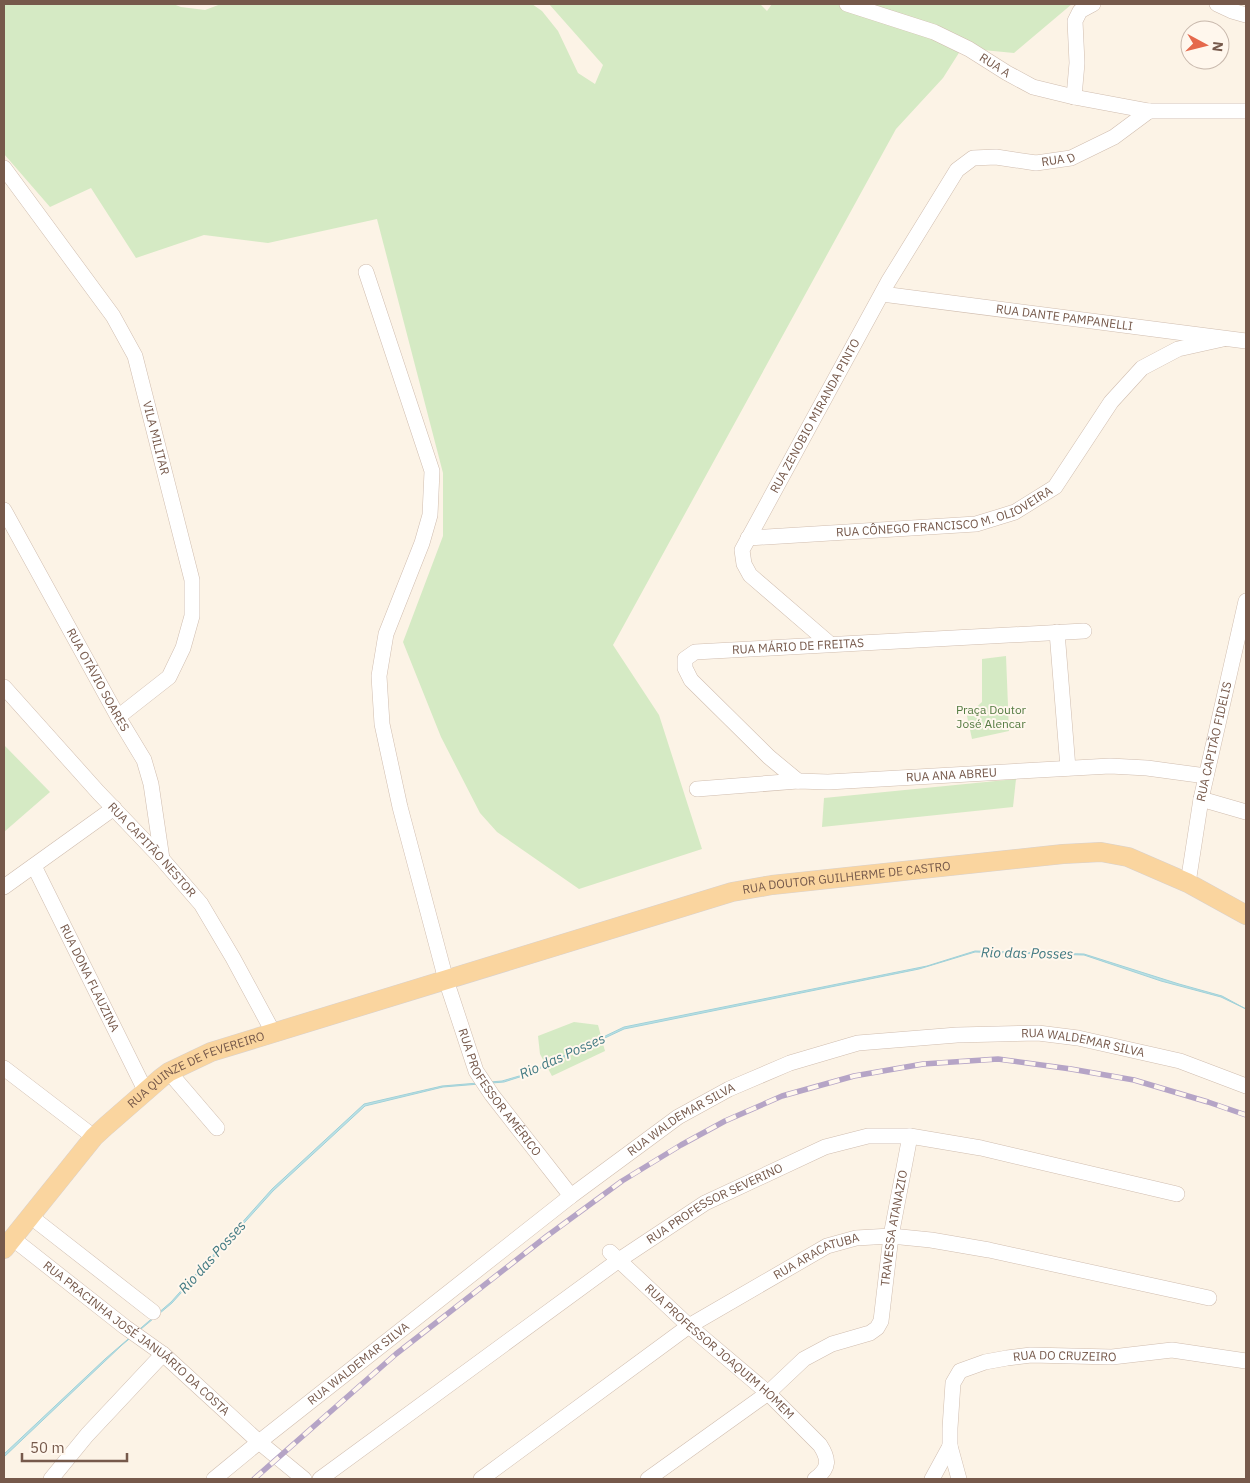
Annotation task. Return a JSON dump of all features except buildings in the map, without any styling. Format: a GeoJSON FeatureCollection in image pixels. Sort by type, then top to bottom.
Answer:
{"type":"FeatureCollection","features":[{"type":"Feature","properties":{"kind":"main road","name":"RUA DOUTOR GUILHERME DE CASTRO"},"geometry":{"type":"LineString","coordinates":[[446,980],[732,892],[772,885],[1063,854],[1101,852],[1128,857],[1188,883],[1246,915]]}},
{"type":"Feature","properties":{"kind":"main road","name":"RUA QUINZE DE FEVEREIRO"},"geometry":{"type":"LineString","coordinates":[[8,1244],[94,1137],[145,1090],[169,1072],[211,1052],[446,980]]}},
{"type":"Feature","properties":{"kind":"street","name":"RUA A"},"geometry":{"type":"LineString","coordinates":[[848,4],[934,32],[969,49],[1006,73],[1033,87],[1074,97],[1149,110],[1246,112]]}},
{"type":"Feature","properties":{"kind":"street"},"geometry":{"type":"LineString","coordinates":[[1074,97],[1077,63],[1074,21],[1080,11],[1093,4]]}},
{"type":"Feature","properties":{"kind":"street"},"geometry":{"type":"LineString","coordinates":[[1217,4],[1246,16]]}},
{"type":"Feature","properties":{"kind":"street","name":"RUA D"},"geometry":{"type":"LineString","coordinates":[[957,170],[973,158],[996,157],[1036,163],[1071,158],[1114,137],[1149,110]]}},
{"type":"Feature","properties":{"kind":"street","name":"VILA MILITAR"},"geometry":{"type":"LineString","coordinates":[[4,168],[113,316],[135,356],[192,580],[192,616],[183,648],[169,677],[118,717]]}},
{"type":"Feature","properties":{"kind":"street","name":"RUA ZENOBIO MIRANDA PINTO"},"geometry":{"type":"LineString","coordinates":[[830,644],[750,575],[744,564],[742,550],[882,294],[957,170]]}},
{"type":"Feature","properties":{"kind":"street","name":"RUA PROFESSOR AMÉRICO"},"geometry":{"type":"LineString","coordinates":[[366,272],[432,471],[430,515],[422,543],[386,634],[379,676],[382,724],[400,807],[446,980],[476,1071],[492,1095],[572,1196]]}},
{"type":"Feature","properties":{"kind":"street","name":"RUA DANTE PAMPANELLI"},"geometry":{"type":"LineString","coordinates":[[882,294],[1246,341]]}},
{"type":"Feature","properties":{"kind":"street","name":"RUA CÔNEGO FRANCISCO M. OLIOVEIRA"},"geometry":{"type":"LineString","coordinates":[[748,538],[976,524],[1015,512],[1055,487],[1111,402],[1142,368],[1178,349],[1223,339]]}},
{"type":"Feature","properties":{"kind":"street","name":"RUA OTÁVIO SOARES"},"geometry":{"type":"LineString","coordinates":[[4,510],[118,717],[144,760],[151,784],[162,859]]}},
{"type":"Feature","properties":{"kind":"street","name":"RUA CAPITÃO FIDELIS"},"geometry":{"type":"LineString","coordinates":[[1188,883],[1201,799],[1246,601]]}},
{"type":"Feature","properties":{"kind":"street","name":"RUA MÁRIO DE FREITAS"},"geometry":{"type":"LineString","coordinates":[[798,781],[769,757],[691,680],[685,668],[685,659],[696,652],[1084,630]]}},
{"type":"Feature","properties":{"kind":"street"},"geometry":{"type":"LineString","coordinates":[[1057,632],[1068,768]]}},
{"type":"Feature","properties":{"kind":"street","name":"RUA CAPITÃO NESTOR"},"geometry":{"type":"LineString","coordinates":[[4,687],[201,904],[234,958],[273,1032]]}},
{"type":"Feature","properties":{"kind":"street","name":"RUA ANA ABREU"},"geometry":{"type":"LineString","coordinates":[[697,789],[798,781],[828,782],[1110,766],[1148,768],[1206,776]]}},
{"type":"Feature","properties":{"kind":"street"},"geometry":{"type":"LineString","coordinates":[[1201,799],[1246,812]]}},
{"type":"Feature","properties":{"kind":"street"},"geometry":{"type":"LineString","coordinates":[[4,887],[114,808]]}},
{"type":"Feature","properties":{"kind":"street","name":"RUA DONA FLAUZINA"},"geometry":{"type":"LineString","coordinates":[[34,866],[145,1090]]}},
{"type":"Feature","properties":{"kind":"street","name":"RUA WALDEMAR SILVA"},"geometry":{"type":"LineString","coordinates":[[214,1479],[572,1196],[678,1117],[729,1089],[790,1063],[858,1044],[956,1035],[1038,1033],[1068,1037],[1180,1061],[1246,1086]]}},
{"type":"Feature","properties":{"kind":"street"},"geometry":{"type":"LineString","coordinates":[[4,1068],[94,1137]]}},
{"type":"Feature","properties":{"kind":"street"},"geometry":{"type":"LineString","coordinates":[[169,1072],[217,1128]]}},
{"type":"Feature","properties":{"kind":"street","name":"RUA PROFESSOR SEVERINO"},"geometry":{"type":"LineString","coordinates":[[320,1479],[614,1256],[705,1203],[825,1147],[868,1136],[910,1136],[981,1148],[1176,1194]]}},
{"type":"Feature","properties":{"kind":"street","name":"TRAVESSA ATANAZIO"},"geometry":{"type":"LineString","coordinates":[[768,1393],[804,1359],[832,1344],[870,1333],[881,1321],[891,1236],[910,1136]]}},
{"type":"Feature","properties":{"kind":"street"},"geometry":{"type":"LineString","coordinates":[[30,1216],[153,1312]]}},
{"type":"Feature","properties":{"kind":"street","name":"RUA ARACATUBA"},"geometry":{"type":"LineString","coordinates":[[481,1479],[689,1326],[827,1246],[856,1238],[891,1236],[931,1240],[990,1250],[1210,1298]]}},
{"type":"Feature","properties":{"kind":"street","name":"RUA PRACINHA JOSÉ JANUÁRIO DA COSTA"},"geometry":{"type":"LineString","coordinates":[[8,1244],[163,1354],[301,1479]]}},
{"type":"Feature","properties":{"kind":"street","name":"RUA PROFESSOR JOAQUIM HOMEM"},"geometry":{"type":"LineString","coordinates":[[614,1256],[689,1326],[768,1393],[820,1445],[826,1454],[827,1463],[824,1473],[815,1479]]}},
{"type":"Feature","properties":{"kind":"street","name":"RUA DO CRUZEIRO"},"geometry":{"type":"LineString","coordinates":[[950,1446],[953,1384],[960,1371],[985,1362],[1031,1355],[1112,1357],[1172,1350],[1246,1361]]}},
{"type":"Feature","properties":{"kind":"street"},"geometry":{"type":"LineString","coordinates":[[51,1479],[87,1435],[163,1354]]}},
{"type":"Feature","properties":{"kind":"street"},"geometry":{"type":"LineString","coordinates":[[648,1479],[768,1393]]}},
{"type":"Feature","properties":{"kind":"street"},"geometry":{"type":"LineString","coordinates":[[932,1479],[950,1446]]}},
{"type":"Feature","properties":{"kind":"street"},"geometry":{"type":"LineString","coordinates":[[950,1446],[959,1479]]}},
{"type":"Feature","properties":{"kind":"green space"},"geometry":{"type":"Polygon","coordinates":[[[4,4],[173,4],[205,10],[221,4],[532,4],[542,11],[558,31],[578,73],[595,84],[603,65],[549,4],[760,4],[767,11],[772,4],[1072,4],[1014,53],[962,48],[943,78],[896,129],[613,645],[659,715],[702,849],[579,889],[497,832],[480,813],[441,737],[403,642],[443,536],[443,473],[377,219],[268,243],[204,235],[136,258],[91,188],[50,207],[4,154],[4,4]]]}},
{"type":"Feature","properties":{"kind":"green space","name":"Praça Doutor José Alencar"},"geometry":{"type":"Polygon","coordinates":[[[1006,656],[1009,731],[972,739],[967,716],[982,702],[982,659],[1006,656]]]}},
{"type":"Feature","properties":{"kind":"green space"},"geometry":{"type":"Polygon","coordinates":[[[4,745],[50,792],[4,832],[4,745]]]}},
{"type":"Feature","properties":{"kind":"green space"},"geometry":{"type":"Polygon","coordinates":[[[1016,779],[1013,807],[822,827],[824,798],[1016,779]]]}},
{"type":"Feature","properties":{"kind":"green space"},"geometry":{"type":"Polygon","coordinates":[[[574,1022],[598,1025],[605,1051],[552,1076],[540,1054],[538,1036],[574,1022]]]}},
{"type":"Feature","properties":{"kind":"water","name":"Rio das Posses"},"geometry":{"type":"Polygon","coordinates":[[[975,951],[1084,954],[1222,996],[1246,1009],[1221,997],[1161,981],[1084,955],[975,952],[919,969],[624,1029],[526,1075],[504,1082],[443,1087],[365,1106],[273,1191],[172,1303],[122,1345],[4,1457],[4,1454],[105,1359],[171,1302],[272,1189],[364,1104],[442,1086],[502,1081],[526,1074],[624,1027],[927,966],[975,951]]]}},
{"type":"Feature","properties":{"kind":"railway"},"geometry":{"type":"LineString","coordinates":[[254,1479],[396,1354],[547,1236],[622,1181],[725,1121],[782,1096],[854,1076],[923,1064],[998,1059],[1134,1080],[1246,1115]]}}]}
